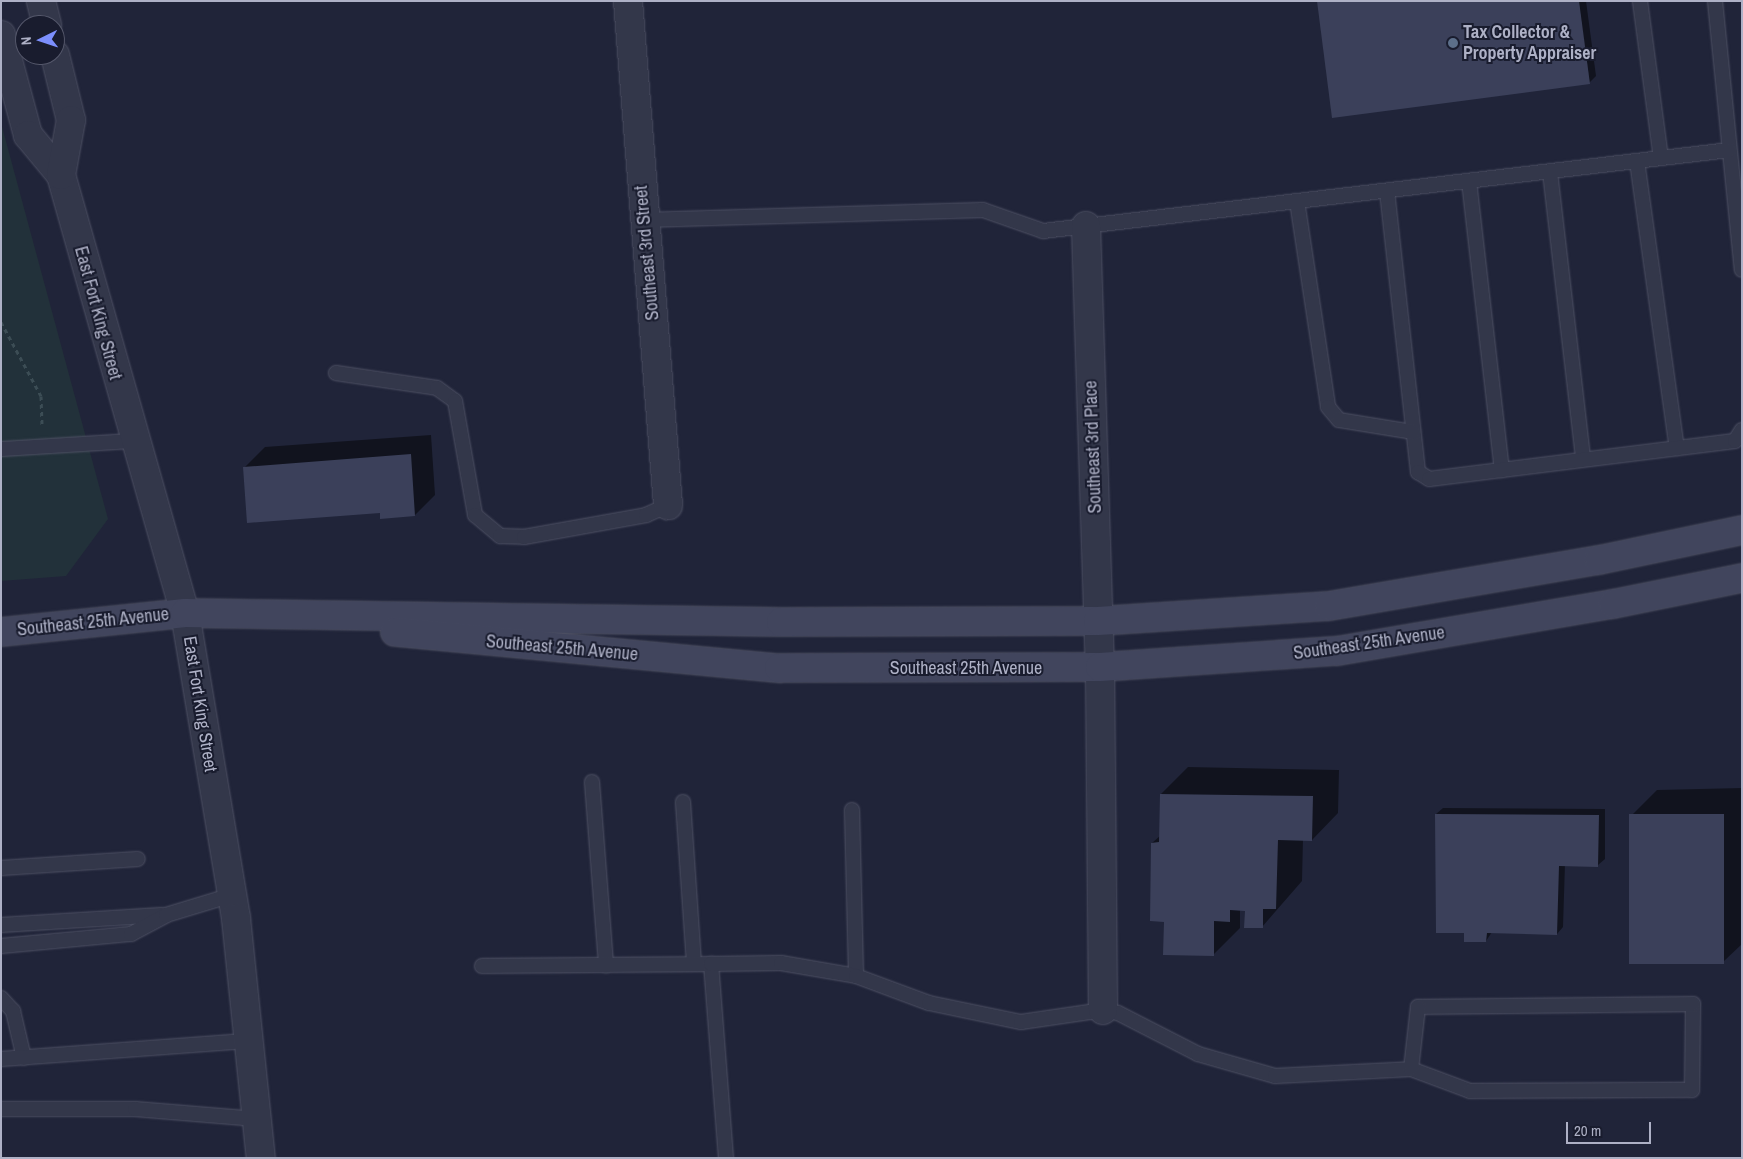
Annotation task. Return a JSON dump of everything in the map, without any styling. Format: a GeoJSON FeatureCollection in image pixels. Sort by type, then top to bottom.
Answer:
{"type":"FeatureCollection","features":[{"type":"Feature","properties":{"kind":"main road","name":"Southeast 25th Avenue"},"geometry":{"type":"LineString","coordinates":[[1,632],[185,613],[781,622],[1098,621],[1329,606],[1599,560],[1742,530]]}},
{"type":"Feature","properties":{"kind":"main road","name":"Southeast 25th Avenue"},"geometry":{"type":"LineString","coordinates":[[185,613],[779,668],[1100,667],[1338,651],[1613,604],[1742,578]]}},
{"type":"Feature","properties":{"kind":"street"},"geometry":{"type":"LineString","coordinates":[[41,1],[44,15]]}},
{"type":"Feature","properties":{"kind":"street","name":"Southeast 3rd Street"},"geometry":{"type":"LineString","coordinates":[[628,1],[643,220],[668,505]]}},
{"type":"Feature","properties":{"kind":"street","name":"East Fort King Street"},"geometry":{"type":"LineString","coordinates":[[1,35],[28,135],[61,175],[133,440],[185,613],[232,895],[261,1158]]}},
{"type":"Feature","properties":{"kind":"street","name":"East Fort King Street"},"geometry":{"type":"LineString","coordinates":[[57,65],[71,120],[61,175]]}},
{"type":"Feature","properties":{"kind":"street","name":"Southeast 3rd Place"},"geometry":{"type":"LineString","coordinates":[[1086,226],[1100,667],[1103,1010]]}},
{"type":"Feature","properties":{"kind":"lane"},"geometry":{"type":"LineString","coordinates":[[1640,1],[1661,158]]}},
{"type":"Feature","properties":{"kind":"lane"},"geometry":{"type":"LineString","coordinates":[[1715,1],[1742,270]]}},
{"type":"Feature","properties":{"kind":"lane"},"geometry":{"type":"LineString","coordinates":[[643,220],[984,210],[1043,231],[1729,150]]}},
{"type":"Feature","properties":{"kind":"lane"},"geometry":{"type":"LineString","coordinates":[[1637,161],[1677,448]]}},
{"type":"Feature","properties":{"kind":"lane"},"geometry":{"type":"LineString","coordinates":[[1550,172],[1583,460]]}},
{"type":"Feature","properties":{"kind":"lane"},"geometry":{"type":"LineString","coordinates":[[1469,181],[1502,470]]}},
{"type":"Feature","properties":{"kind":"lane"},"geometry":{"type":"LineString","coordinates":[[1387,191],[1418,472],[1429,479],[1677,448],[1735,440],[1742,430]]}},
{"type":"Feature","properties":{"kind":"lane"},"geometry":{"type":"LineString","coordinates":[[1297,201],[1328,407],[1339,420],[1413,432]]}},
{"type":"Feature","properties":{"kind":"lane"},"geometry":{"type":"LineString","coordinates":[[336,373],[437,388],[455,401],[475,514],[500,536],[524,537],[637,517],[668,505]]}},
{"type":"Feature","properties":{"kind":"lane"},"geometry":{"type":"LineString","coordinates":[[1,449],[133,440]]}},
{"type":"Feature","properties":{"kind":"lane"},"geometry":{"type":"LineString","coordinates":[[592,782],[606,965]]}},
{"type":"Feature","properties":{"kind":"lane"},"geometry":{"type":"LineString","coordinates":[[683,802],[694,964]]}},
{"type":"Feature","properties":{"kind":"lane"},"geometry":{"type":"LineString","coordinates":[[852,810],[856,976]]}},
{"type":"Feature","properties":{"kind":"lane"},"geometry":{"type":"LineString","coordinates":[[1,868],[138,859]]}},
{"type":"Feature","properties":{"kind":"lane"},"geometry":{"type":"LineString","coordinates":[[1,946],[131,934],[166,915],[232,895]]}},
{"type":"Feature","properties":{"kind":"lane"},"geometry":{"type":"LineString","coordinates":[[1,924],[166,915]]}},
{"type":"Feature","properties":{"kind":"lane"},"geometry":{"type":"LineString","coordinates":[[38,921],[40,943]]}},
{"type":"Feature","properties":{"kind":"lane"},"geometry":{"type":"LineString","coordinates":[[482,966],[781,963],[856,976],[929,1003],[1021,1022],[1103,1010],[1118,1013],[1198,1054],[1275,1076],[1411,1069],[1470,1091],[1692,1090],[1692,1004],[1418,1007],[1411,1069]]}},
{"type":"Feature","properties":{"kind":"lane"},"geometry":{"type":"LineString","coordinates":[[711,964],[726,1158]]}},
{"type":"Feature","properties":{"kind":"lane"},"geometry":{"type":"LineString","coordinates":[[1,998],[13,1011],[24,1058]]}},
{"type":"Feature","properties":{"kind":"lane"},"geometry":{"type":"LineString","coordinates":[[1,1059],[249,1040]]}},
{"type":"Feature","properties":{"kind":"lane"},"geometry":{"type":"LineString","coordinates":[[1,1110],[136,1109],[257,1119]]}},
{"type":"Feature","properties":{"kind":"path"},"geometry":{"type":"LineString","coordinates":[[1,322],[42,396],[42,446]]}},
{"type":"Feature","properties":{"kind":"shaded area"},"geometry":{"type":"Polygon","coordinates":[[[1,123],[108,519],[66,576],[1,581],[1,123]]]}},
{"type":"Feature","properties":{"kind":"building","name":"Tax Collector & Property Appraiser"},"geometry":{"type":"Polygon","coordinates":[[[1317,1],[1579,1],[1590,84],[1332,118],[1317,1]]]}},
{"type":"Feature","properties":{"kind":"building"},"geometry":{"type":"Polygon","coordinates":[[[411,454],[415,516],[380,519],[380,513],[247,523],[243,467],[411,454]]]}},
{"type":"Feature","properties":{"kind":"building"},"geometry":{"type":"Polygon","coordinates":[[[1160,794],[1313,796],[1312,841],[1278,840],[1276,909],[1263,909],[1263,928],[1244,928],[1245,911],[1230,910],[1230,922],[1214,921],[1214,956],[1163,955],[1164,922],[1150,921],[1151,843],[1159,842],[1160,794]]]}},
{"type":"Feature","properties":{"kind":"building"},"geometry":{"type":"Polygon","coordinates":[[[1435,814],[1599,815],[1598,867],[1559,866],[1557,935],[1487,933],[1486,942],[1464,942],[1464,933],[1436,933],[1435,814]]]}},
{"type":"Feature","properties":{"kind":"building"},"geometry":{"type":"Polygon","coordinates":[[[1629,814],[1724,814],[1724,964],[1629,964],[1629,814]]]}},
{"type":"Feature","properties":{"kind":"place","name":"Tax Collector & Property Appraiser"},"geometry":{"type":"Point","coordinates":[1453,43]}}]}
